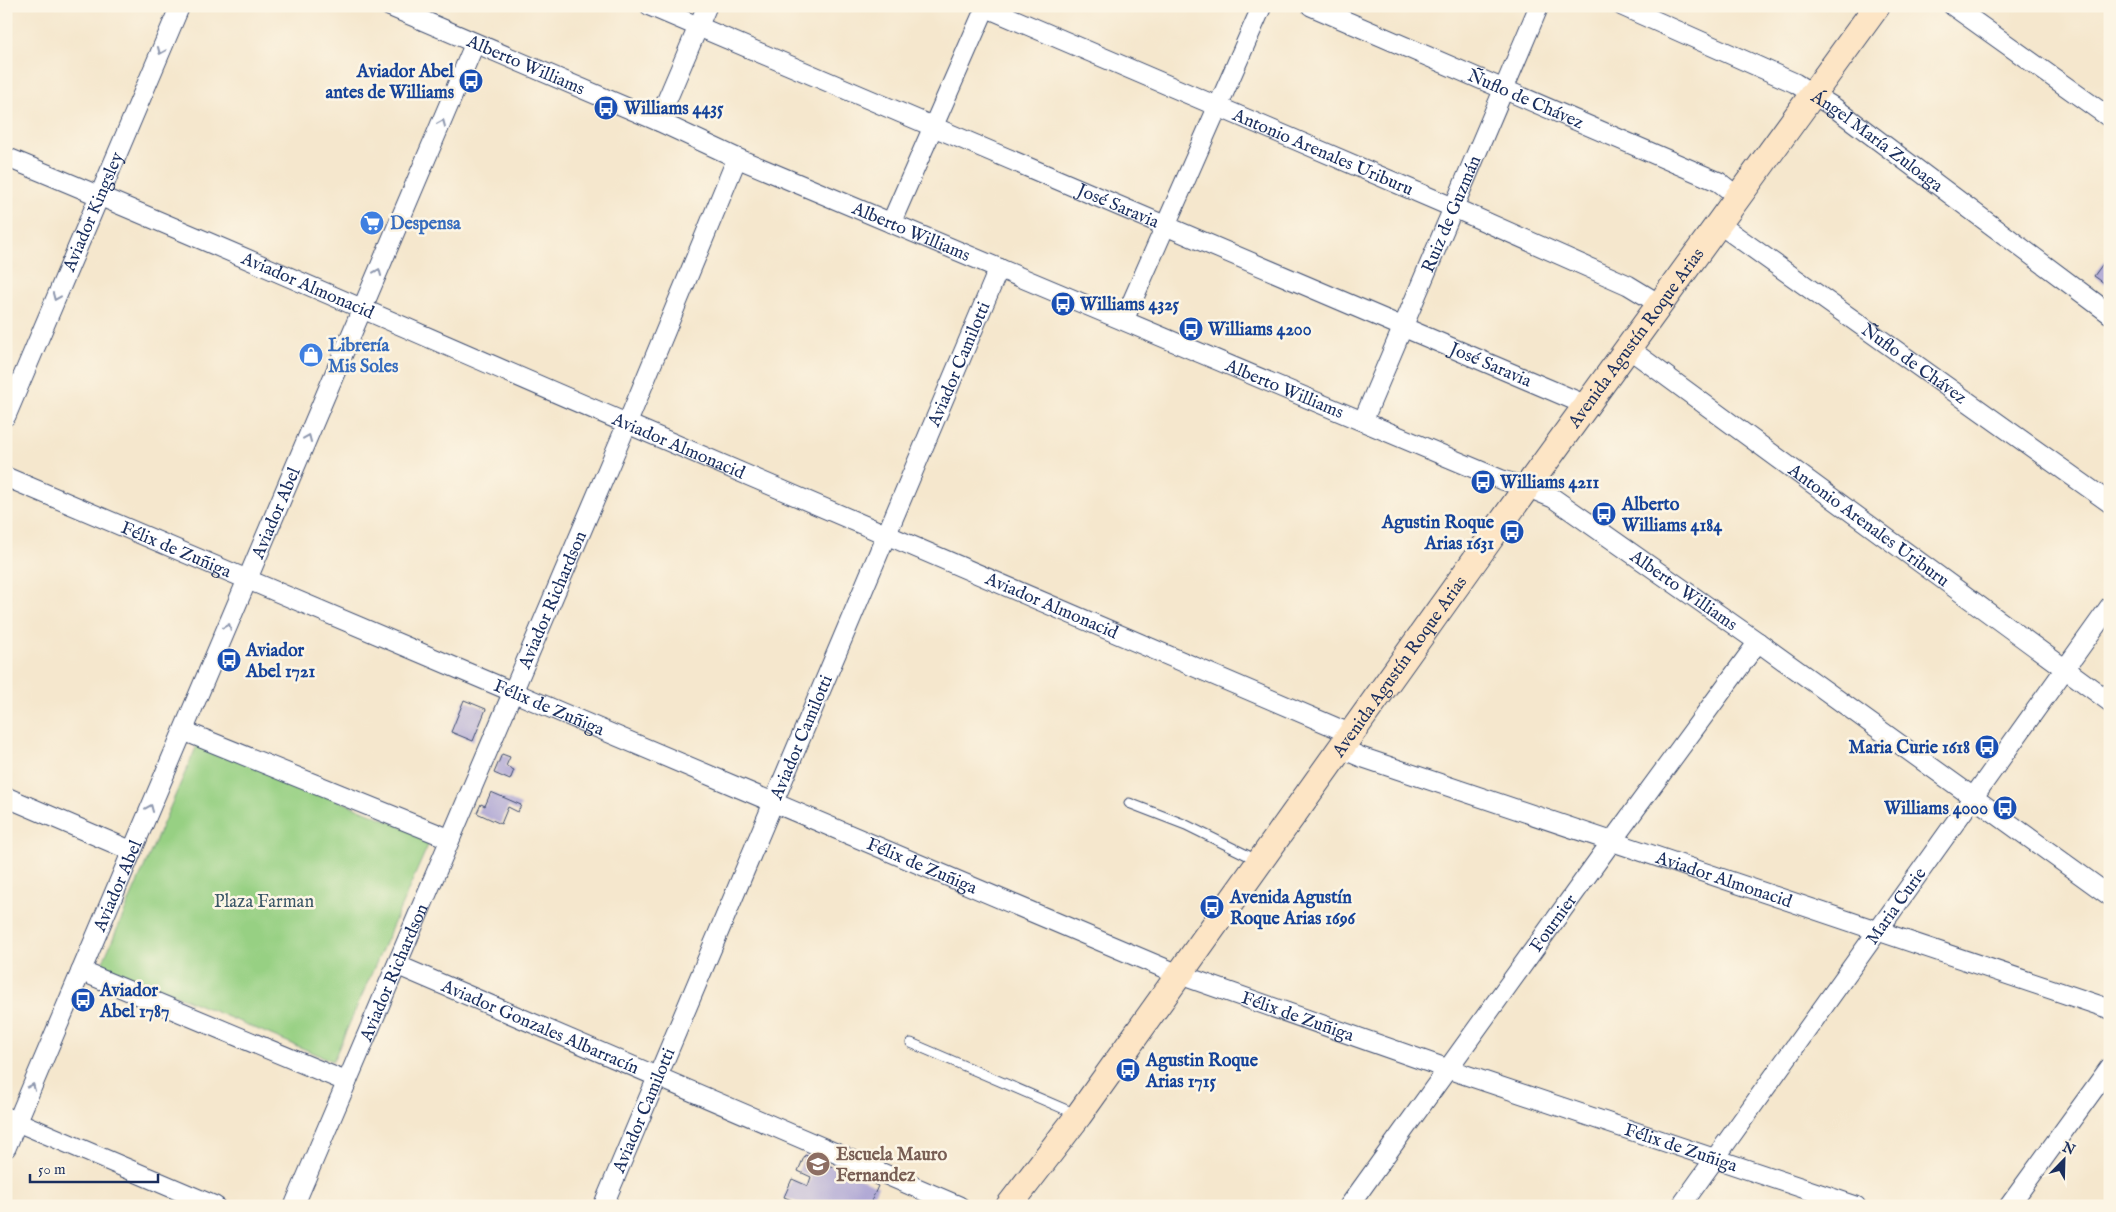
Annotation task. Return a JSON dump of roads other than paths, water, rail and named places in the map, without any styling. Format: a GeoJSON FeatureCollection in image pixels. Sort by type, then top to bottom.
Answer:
{"type":"FeatureCollection","features":[{"type":"Feature","properties":{"kind":"main road","name":"Avenida Agustín Roque Arias"},"geometry":{"type":"LineString","coordinates":[[1009,1206],[1079,1115],[1586,404],[1661,305],[1877,6]]}},
{"type":"Feature","properties":{"kind":"street","name":"Aviador Kingsley"},"geometry":{"type":"LineString","coordinates":[[6,416],[180,6]]}},
{"type":"Feature","properties":{"kind":"street","name":"Alberto Williams"},"geometry":{"type":"LineString","coordinates":[[389,6],[425,13],[475,43],[658,121],[737,158],[1502,480],[1527,487],[1553,498],[1758,642],[2110,896]]}},
{"type":"Feature","properties":{"kind":"street","name":"José Saravia"},"geometry":{"type":"LineString","coordinates":[[650,6],[1586,404]]}},
{"type":"Feature","properties":{"kind":"street"},"geometry":{"type":"LineString","coordinates":[[658,121],[707,6]]}},
{"type":"Feature","properties":{"kind":"street"},"geometry":{"type":"LineString","coordinates":[[1124,320],[1262,6]]}},
{"type":"Feature","properties":{"kind":"street","name":"Ñuflo de Chávez"},"geometry":{"type":"LineString","coordinates":[[1311,6],[1504,91],[1719,182],[1738,197]]}},
{"type":"Feature","properties":{"kind":"street","name":"Ruiz de Guzmán"},"geometry":{"type":"LineString","coordinates":[[1363,421],[1452,207],[1504,91],[1539,6]]}},
{"type":"Feature","properties":{"kind":"street","name":"Ángel María Zuloaga"},"geometry":{"type":"LineString","coordinates":[[1622,6],[1795,83],[1835,108],[2110,314]]}},
{"type":"Feature","properties":{"kind":"street"},"geometry":{"type":"LineString","coordinates":[[1953,6],[2110,118]]}},
{"type":"Feature","properties":{"kind":"street"},"geometry":{"type":"LineString","coordinates":[[891,223],[985,7]]}},
{"type":"Feature","properties":{"kind":"street","name":"Antonio Arenales Uriburu"},"geometry":{"type":"LineString","coordinates":[[985,7],[1452,207],[1628,285],[1661,305]]}},
{"type":"Feature","properties":{"kind":"street","name":"Aviador Abel"},"geometry":{"type":"LineString","coordinates":[[6,1148],[12,1119],[81,972],[475,43]]}},
{"type":"Feature","properties":{"kind":"street","name":"Aviador Almonacid"},"geometry":{"type":"LineString","coordinates":[[6,157],[100,195],[627,424],[888,534],[1346,741],[1361,757],[2110,1009]]}},
{"type":"Feature","properties":{"kind":"street","name":"Aviador Richardson"},"geometry":{"type":"LineString","coordinates":[[294,1206],[627,424],[737,158]]}},
{"type":"Feature","properties":{"kind":"street","name":"Ñuflo de Chávez"},"geometry":{"type":"LineString","coordinates":[[1719,224],[2110,503]]}},
{"type":"Feature","properties":{"kind":"street","name":"Aviador Camilotti"},"geometry":{"type":"LineString","coordinates":[[604,1206],[999,268]]}},
{"type":"Feature","properties":{"kind":"street","name":"Antonio Arenales Uriburu"},"geometry":{"type":"LineString","coordinates":[[1628,348],[2110,702]]}},
{"type":"Feature","properties":{"kind":"street","name":"Félix de Zuñiga"},"geometry":{"type":"LineString","coordinates":[[6,477],[1178,974],[1448,1069],[1856,1206]]}},
{"type":"Feature","properties":{"kind":"street","name":"Maria Curie"},"geometry":{"type":"LineString","coordinates":[[1681,1206],[2110,606]]}},
{"type":"Feature","properties":{"kind":"street","name":"Fournier"},"geometry":{"type":"LineString","coordinates":[[1349,1206],[1758,642]]}},
{"type":"Feature","properties":{"kind":"street"},"geometry":{"type":"LineString","coordinates":[[184,731],[450,839]]}},
{"type":"Feature","properties":{"kind":"street"},"geometry":{"type":"LineString","coordinates":[[6,798],[132,852]]}},
{"type":"Feature","properties":{"kind":"street","name":"Aviador Gonzales Albarracín"},"geometry":{"type":"LineString","coordinates":[[396,965],[959,1206]]}},
{"type":"Feature","properties":{"kind":"street"},"geometry":{"type":"LineString","coordinates":[[81,972],[346,1082]]}},
{"type":"Feature","properties":{"kind":"street"},"geometry":{"type":"LineString","coordinates":[[2009,1206],[2110,1067]]}},
{"type":"Feature","properties":{"kind":"street"},"geometry":{"type":"LineString","coordinates":[[12,1119],[215,1206]]}},
{"type":"Feature","properties":{"kind":"lane"},"geometry":{"type":"LineString","coordinates":[[1129,803],[1186,825],[1260,861]]}},
{"type":"Feature","properties":{"kind":"lane"},"geometry":{"type":"LineString","coordinates":[[911,1043],[1079,1115]]}},
{"type":"Feature","properties":{"kind":"place","name":"Aviador Abel antes de Williams"},"geometry":{"type":"Point","coordinates":[471,81]}},
{"type":"Feature","properties":{"kind":"place","name":"Williams 4435"},"geometry":{"type":"Point","coordinates":[606,108]}},
{"type":"Feature","properties":{"kind":"place","name":"Despensa"},"geometry":{"type":"Point","coordinates":[372,223]}},
{"type":"Feature","properties":{"kind":"place","name":"Williams 4325"},"geometry":{"type":"Point","coordinates":[1063,304]}},
{"type":"Feature","properties":{"kind":"place","name":"Williams 4200"},"geometry":{"type":"Point","coordinates":[1191,329]}},
{"type":"Feature","properties":{"kind":"place","name":"Librería Mis Soles"},"geometry":{"type":"Point","coordinates":[311,355]}},
{"type":"Feature","properties":{"kind":"place","name":"Williams 4211"},"geometry":{"type":"Point","coordinates":[1483,482]}},
{"type":"Feature","properties":{"kind":"place","name":"Alberto Williams 4184"},"geometry":{"type":"Point","coordinates":[1604,514]}},
{"type":"Feature","properties":{"kind":"place","name":"Agustin Roque Arias 1631"},"geometry":{"type":"Point","coordinates":[1512,532]}},
{"type":"Feature","properties":{"kind":"place","name":"Aviador Abel 1721"},"geometry":{"type":"Point","coordinates":[229,660]}},
{"type":"Feature","properties":{"kind":"place","name":"Maria Curie 1618"},"geometry":{"type":"Point","coordinates":[1987,747]}},
{"type":"Feature","properties":{"kind":"place","name":"Williams 4000"},"geometry":{"type":"Point","coordinates":[2005,808]}},
{"type":"Feature","properties":{"kind":"place","name":"Avenida Agustín Roque Arias 1696"},"geometry":{"type":"Point","coordinates":[1212,907]}},
{"type":"Feature","properties":{"kind":"place","name":"Aviador Abel 1787"},"geometry":{"type":"Point","coordinates":[83,1000]}},
{"type":"Feature","properties":{"kind":"place","name":"Agustin Roque Arias 1715"},"geometry":{"type":"Point","coordinates":[1128,1070]}},
{"type":"Feature","properties":{"kind":"place","name":"Escuela Mauro Fernandez"},"geometry":{"type":"Point","coordinates":[818,1164]}},
{"type":"Feature","properties":{"kind":"park label","name":"Plaza Farman"},"geometry":{"type":"Point","coordinates":[264,901]}}]}
